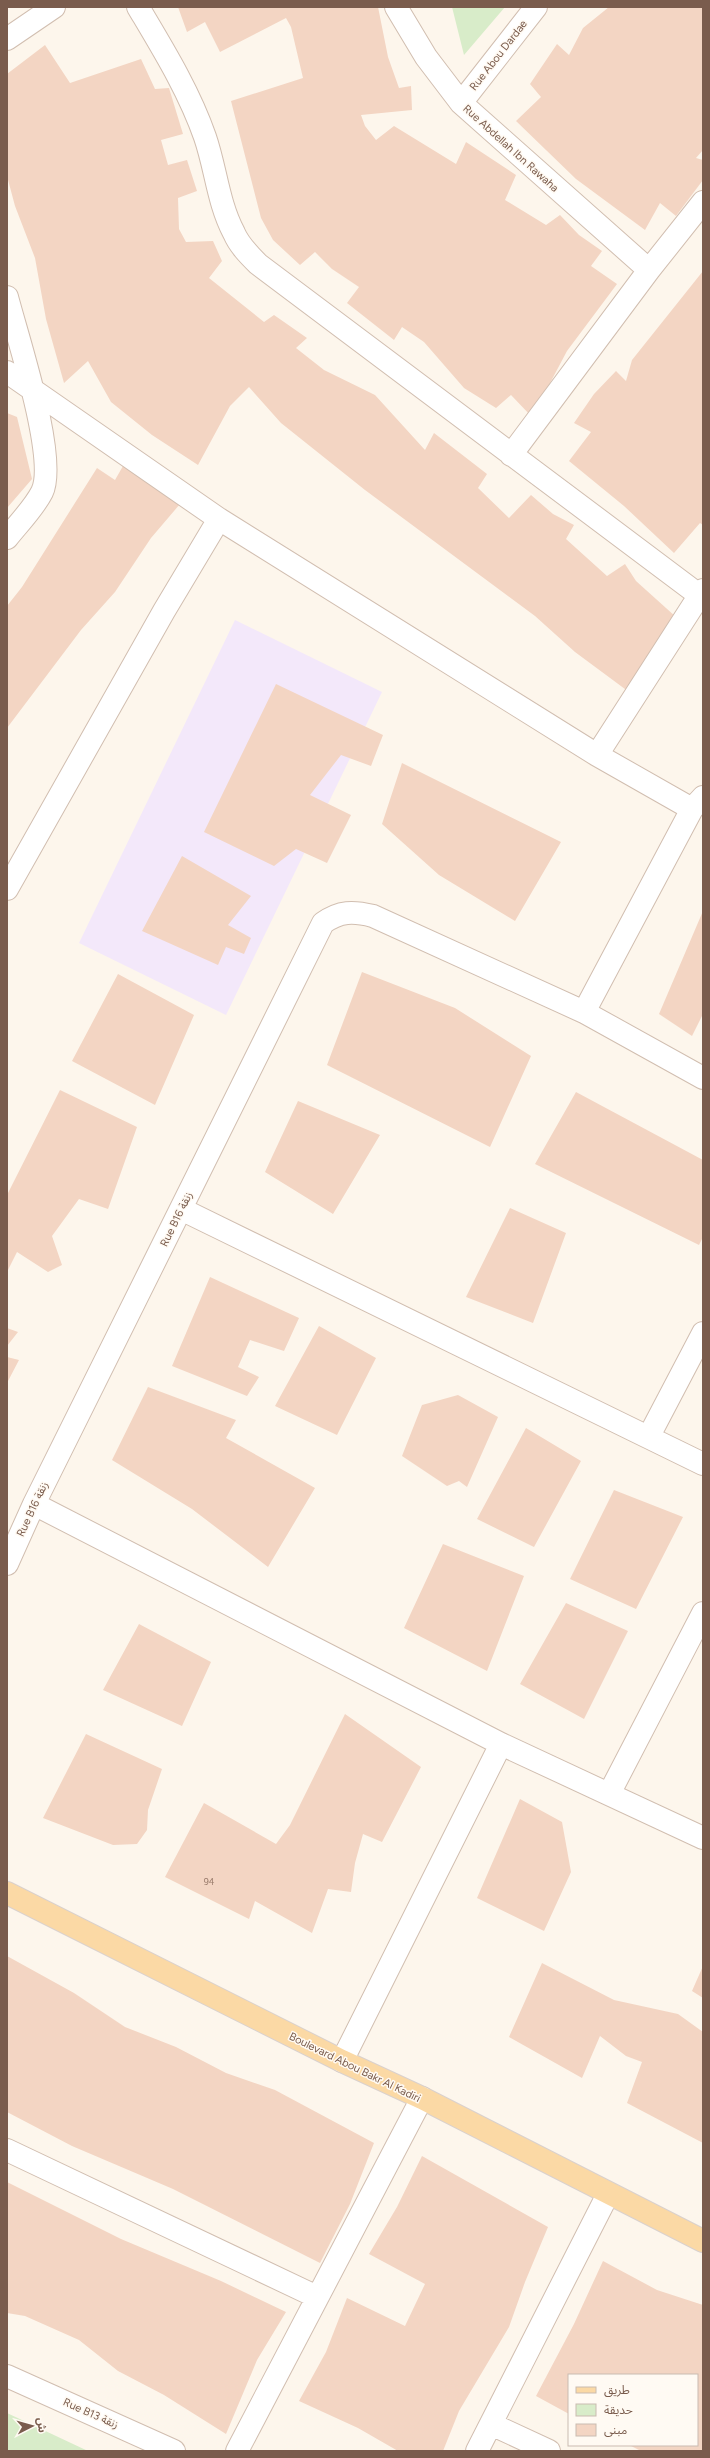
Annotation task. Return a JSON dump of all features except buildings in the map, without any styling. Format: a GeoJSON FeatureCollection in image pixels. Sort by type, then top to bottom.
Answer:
{"type":"FeatureCollection","features":[{"type":"Feature","properties":{"kind":"main road","name":"Boulevard Abou Bakr Al Kadiri"},"geometry":{"type":"LineString","coordinates":[[7,1893],[342,2062],[422,2098],[703,2241]]}},
{"type":"Feature","properties":{"kind":"street"},"geometry":{"type":"LineString","coordinates":[[7,39],[54,7]]}},
{"type":"Feature","properties":{"kind":"street"},"geometry":{"type":"LineString","coordinates":[[138,7],[175,70],[192,104],[205,138],[224,208],[234,234],[243,248],[258,264],[511,455],[701,592],[597,755]]}},
{"type":"Feature","properties":{"kind":"street","name":"Rue Abdellah Ibn Rawaha"},"geometry":{"type":"LineString","coordinates":[[396,7],[426,57],[461,104],[649,270]]}},
{"type":"Feature","properties":{"kind":"street","name":"Rue Abou Dardae"},"geometry":{"type":"LineString","coordinates":[[461,104],[536,7]]}},
{"type":"Feature","properties":{"kind":"street"},"geometry":{"type":"LineString","coordinates":[[511,455],[649,270],[703,202]]}},
{"type":"Feature","properties":{"kind":"street"},"geometry":{"type":"LineString","coordinates":[[7,297],[32,391],[46,454],[45,480],[42,492],[7,538]]}},
{"type":"Feature","properties":{"kind":"street"},"geometry":{"type":"LineString","coordinates":[[7,372],[32,391],[219,519],[597,755],[698,803],[584,1012]]}},
{"type":"Feature","properties":{"kind":"street"},"geometry":{"type":"LineString","coordinates":[[7,890],[164,611],[219,519]]}},
{"type":"Feature","properties":{"kind":"street","name":"Rue B16 زنقة"},"geometry":{"type":"LineString","coordinates":[[7,1564],[34,1504],[323,923],[335,914],[356,912],[373,916],[584,1012],[703,1078]]}},
{"type":"Feature","properties":{"kind":"street"},"geometry":{"type":"LineString","coordinates":[[181,1209],[649,1436],[703,1464]]}},
{"type":"Feature","properties":{"kind":"street"},"geometry":{"type":"LineString","coordinates":[[649,1436],[703,1333]]}},
{"type":"Feature","properties":{"kind":"street"},"geometry":{"type":"LineString","coordinates":[[34,1504],[501,1744],[703,1838]]}},
{"type":"Feature","properties":{"kind":"street"},"geometry":{"type":"LineString","coordinates":[[609,1794],[703,1613]]}},
{"type":"Feature","properties":{"kind":"street"},"geometry":{"type":"LineString","coordinates":[[342,2062],[501,1744]]}},
{"type":"Feature","properties":{"kind":"street"},"geometry":{"type":"LineString","coordinates":[[237,2451],[422,2098]]}},
{"type":"Feature","properties":{"kind":"street"},"geometry":{"type":"LineString","coordinates":[[7,2150],[317,2297]]}},
{"type":"Feature","properties":{"kind":"street"},"geometry":{"type":"LineString","coordinates":[[477,2451],[608,2194]]}},
{"type":"Feature","properties":{"kind":"street","name":"Rue B13 زنقة"},"geometry":{"type":"LineString","coordinates":[[7,2376],[174,2451]]}},
{"type":"Feature","properties":{"kind":"street"},"geometry":{"type":"LineString","coordinates":[[492,2424],[549,2451]]}},
{"type":"Feature","properties":{"kind":"shaded area"},"geometry":{"type":"Polygon","coordinates":[[[235,620],[382,692],[226,1015],[79,943],[235,620]]]}},
{"type":"Feature","properties":{"kind":"green space"},"geometry":{"type":"Polygon","coordinates":[[[452,7],[505,7],[464,55],[452,7]]]}},
{"type":"Feature","properties":{"kind":"green space"},"geometry":{"type":"Polygon","coordinates":[[[7,2413],[88,2451],[7,2451],[7,2413]]]}}]}
